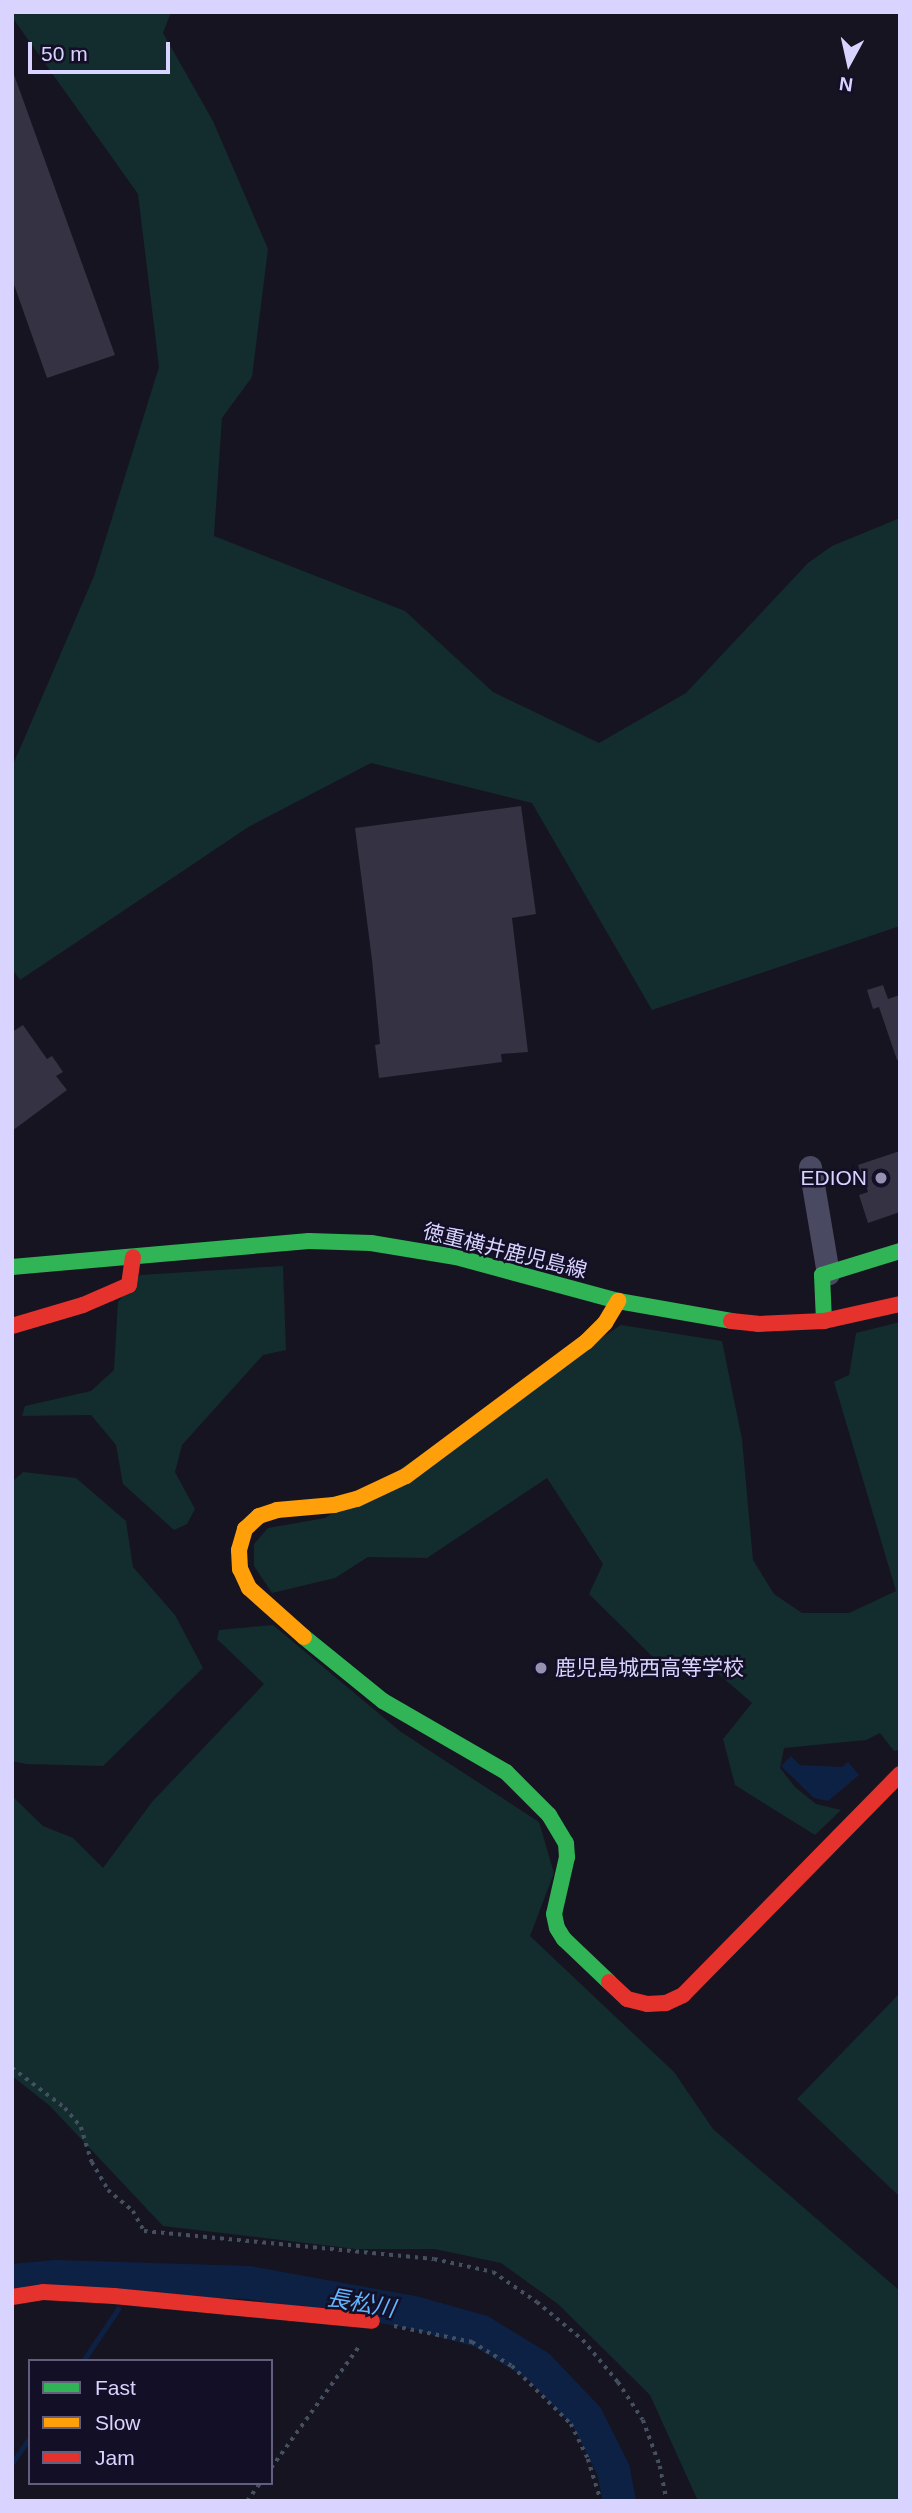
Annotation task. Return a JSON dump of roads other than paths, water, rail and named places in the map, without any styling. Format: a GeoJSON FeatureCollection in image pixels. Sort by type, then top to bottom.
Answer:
{"type":"FeatureCollection","features":[{"type":"Feature","properties":{"kind":"street"},"geometry":{"type":"LineString","coordinates":[[810,1167],[828,1273]]}},
{"type":"Feature","properties":{"kind":"street","name":"徳重横井鹿児島線"},"geometry":{"type":"LineString","coordinates":[[12,1267],[309,1241],[371,1243],[456,1257],[618,1301],[690,1316],[758,1324],[824,1321],[900,1304]]}},
{"type":"Feature","properties":{"kind":"street"},"geometry":{"type":"LineString","coordinates":[[824,1321],[822,1275],[900,1251]]}},
{"type":"Feature","properties":{"kind":"street"},"geometry":{"type":"LineString","coordinates":[[12,1326],[83,1305],[130,1285],[133,1257]]}},
{"type":"Feature","properties":{"kind":"street"},"geometry":{"type":"LineString","coordinates":[[618,1301],[605,1323],[586,1342],[406,1476],[357,1499],[334,1505],[277,1510],[259,1516],[245,1530],[239,1550],[240,1569],[249,1588],[350,1677],[383,1701],[506,1772],[549,1815],[566,1843],[567,1857],[554,1914],[557,1928],[564,1939],[627,1999],[656,2003],[683,1995],[900,1774]]}},
{"type":"Feature","properties":{"kind":"street"},"geometry":{"type":"LineString","coordinates":[[12,2297],[43,2292],[114,2296],[372,2321]]}},
{"type":"Feature","properties":{"kind":"water"},"geometry":{"type":"Polygon","coordinates":[[[791,1756],[800,1765],[842,1767],[848,1762],[859,1775],[828,1801],[814,1798],[781,1766],[791,1756]]]}},
{"type":"Feature","properties":{"kind":"waterway","name":"長松川"},"geometry":{"type":"LineString","coordinates":[[12,2280],[56,2276],[248,2282],[413,2312],[481,2331],[538,2366],[586,2416],[613,2470],[619,2501]]}},
{"type":"Feature","properties":{"kind":"waterway"},"geometry":{"type":"LineString","coordinates":[[84,2359],[118,2309]]}},
{"type":"Feature","properties":{"kind":"waterway"},"geometry":{"type":"LineString","coordinates":[[12,2463],[28,2440]]}},
{"type":"Feature","properties":{"kind":"place","name":"EDION"},"geometry":{"type":"Point","coordinates":[881,1178]}},
{"type":"Feature","properties":{"kind":"place","name":"鹿児島城西高等学校"},"geometry":{"type":"Point","coordinates":[541,1668]}}]}
